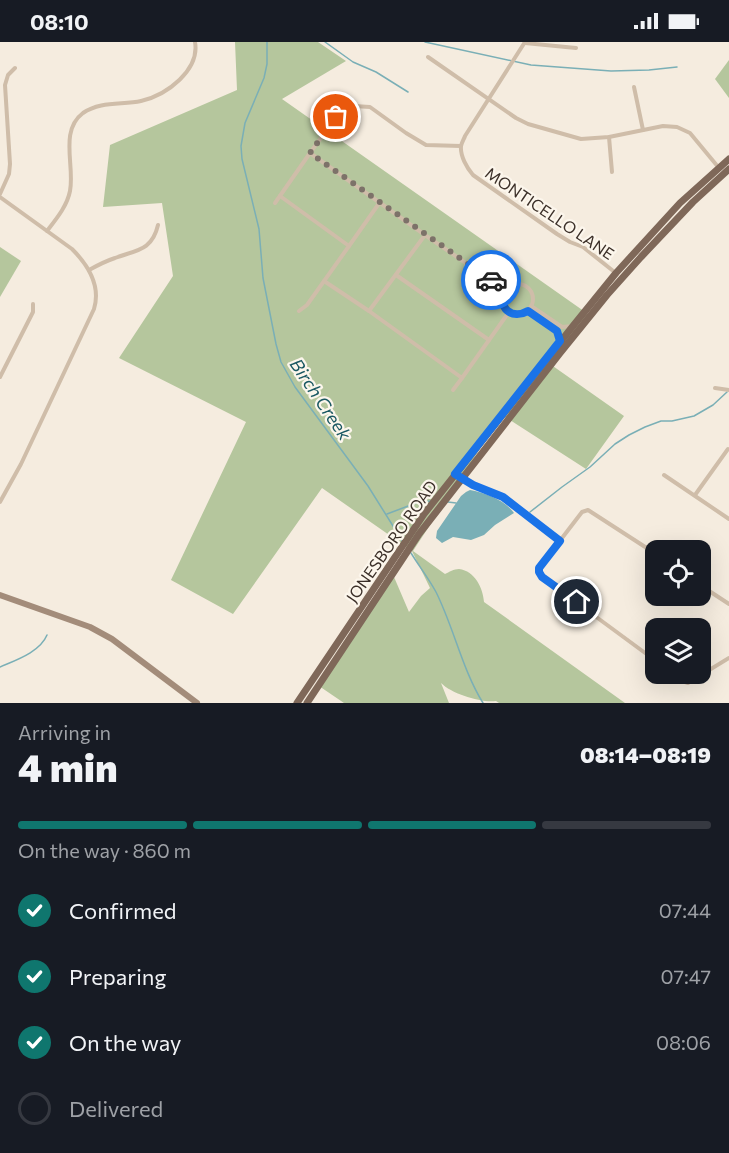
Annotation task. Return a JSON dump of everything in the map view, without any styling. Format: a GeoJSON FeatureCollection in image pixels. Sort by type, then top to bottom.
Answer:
{"type":"FeatureCollection","features":[{"type":"Feature","properties":{"kind":"main road","name":"JONESBORO ROAD"},"geometry":{"type":"LineString","coordinates":[[297,703],[413,529],[560,353],[619,276],[680,203],[729,159]]}},
{"type":"Feature","properties":{"kind":"main road","name":"JONESBORO ROAD"},"geometry":{"type":"LineString","coordinates":[[307,703],[458,476],[560,341],[619,276],[729,169]]}},
{"type":"Feature","properties":{"kind":"street"},"geometry":{"type":"LineString","coordinates":[[47,231],[67,203],[70,189],[70,132],[76,120],[84,112],[96,106],[144,100],[157,96],[191,67],[196,54],[195,42]]}},
{"type":"Feature","properties":{"kind":"street"},"geometry":{"type":"LineString","coordinates":[[275,203],[336,117],[345,109],[354,106],[370,107],[426,145],[461,146],[472,124],[525,43],[576,48]]}},
{"type":"Feature","properties":{"kind":"street"},"geometry":{"type":"LineString","coordinates":[[428,57],[528,124],[581,140],[671,126],[690,133],[719,168]]}},
{"type":"Feature","properties":{"kind":"street"},"geometry":{"type":"LineString","coordinates":[[0,502],[21,464],[97,301],[89,270],[72,249],[0,195],[9,174],[10,164],[5,85],[8,75],[15,68]]}},
{"type":"Feature","properties":{"kind":"street"},"geometry":{"type":"LineString","coordinates":[[634,87],[643,130]]}},
{"type":"Feature","properties":{"kind":"street"},"geometry":{"type":"LineString","coordinates":[[609,137],[612,172]]}},
{"type":"Feature","properties":{"kind":"street","name":"MONTICELLO LANE"},"geometry":{"type":"LineString","coordinates":[[461,146],[467,169],[473,175],[557,234],[584,247],[619,276]]}},
{"type":"Feature","properties":{"kind":"street"},"geometry":{"type":"LineString","coordinates":[[310,153],[505,291]]}},
{"type":"Feature","properties":{"kind":"street"},"geometry":{"type":"LineString","coordinates":[[280,196],[349,246]]}},
{"type":"Feature","properties":{"kind":"street"},"geometry":{"type":"LineString","coordinates":[[299,311],[307,305],[380,202]]}},
{"type":"Feature","properties":{"kind":"street"},"geometry":{"type":"LineString","coordinates":[[89,270],[103,262],[145,248],[157,232],[158,225]]}},
{"type":"Feature","properties":{"kind":"street"},"geometry":{"type":"LineString","coordinates":[[369,311],[425,235]]}},
{"type":"Feature","properties":{"kind":"street"},"geometry":{"type":"LineString","coordinates":[[396,274],[489,340]]}},
{"type":"Feature","properties":{"kind":"street"},"geometry":{"type":"LineString","coordinates":[[324,280],[462,378]]}},
{"type":"Feature","properties":{"kind":"street"},"geometry":{"type":"LineString","coordinates":[[513,285],[523,285],[531,292],[530,308],[521,314],[509,312],[502,300],[505,291],[513,285]]}},
{"type":"Feature","properties":{"kind":"street"},"geometry":{"type":"LineString","coordinates":[[0,377],[33,312],[33,304]]}},
{"type":"Feature","properties":{"kind":"street"},"geometry":{"type":"LineString","coordinates":[[530,308],[562,327],[573,326]]}},
{"type":"Feature","properties":{"kind":"street"},"geometry":{"type":"LineString","coordinates":[[530,308],[557,331],[560,341]]}},
{"type":"Feature","properties":{"kind":"street"},"geometry":{"type":"LineString","coordinates":[[453,390],[509,312]]}},
{"type":"Feature","properties":{"kind":"street"},"geometry":{"type":"LineString","coordinates":[[715,388],[729,390]]}},
{"type":"Feature","properties":{"kind":"street"},"geometry":{"type":"LineString","coordinates":[[695,495],[728,448]]}},
{"type":"Feature","properties":{"kind":"street"},"geometry":{"type":"LineString","coordinates":[[664,475],[729,519]]}},
{"type":"Feature","properties":{"kind":"street"},"geometry":{"type":"LineString","coordinates":[[458,476],[503,497],[560,541]]}},
{"type":"Feature","properties":{"kind":"street"},"geometry":{"type":"LineString","coordinates":[[645,547],[588,510],[582,512],[539,568],[540,574],[645,653]]}},
{"type":"Feature","properties":{"kind":"street"},"geometry":{"type":"LineString","coordinates":[[711,592],[729,604]]}},
{"type":"Feature","properties":{"kind":"street"},"geometry":{"type":"LineString","coordinates":[[0,595],[90,627],[112,639],[197,703]]}},
{"type":"Feature","properties":{"kind":"street"},"geometry":{"type":"LineString","coordinates":[[711,669],[729,658]]}},
{"type":"Feature","properties":{"kind":"green space"},"geometry":{"type":"Polygon","coordinates":[[[235,42],[318,42],[346,61],[282,99],[588,314],[550,364],[624,416],[586,469],[502,415],[413,551],[445,574],[459,569],[470,573],[480,586],[484,602],[625,703],[499,703],[467,697],[452,691],[441,683],[449,703],[344,703],[319,686],[394,577],[409,612],[430,588],[412,551],[322,488],[233,614],[171,580],[246,422],[119,358],[173,276],[162,203],[103,207],[110,145],[237,90],[235,42]]]}},
{"type":"Feature","properties":{"kind":"green space"},"geometry":{"type":"Polygon","coordinates":[[[729,60],[729,98],[715,79],[729,60]]]}},
{"type":"Feature","properties":{"kind":"green space"},"geometry":{"type":"Polygon","coordinates":[[[0,247],[21,261],[0,297],[0,247]]]}},
{"type":"Feature","properties":{"kind":"water"},"geometry":{"type":"Polygon","coordinates":[[[470,490],[494,498],[514,513],[484,535],[471,540],[453,537],[442,543],[436,538],[437,531],[461,496],[470,490]]]}},
{"type":"Feature","properties":{"kind":"waterway","name":"Birch Creek"},"geometry":{"type":"LineString","coordinates":[[267,42],[267,64],[264,78],[245,123],[241,146],[259,229],[263,278],[276,344],[281,362],[295,387],[368,486],[403,542]]}},
{"type":"Feature","properties":{"kind":"waterway"},"geometry":{"type":"LineString","coordinates":[[325,42],[353,62],[376,72],[408,92]]}},
{"type":"Feature","properties":{"kind":"waterway"},"geometry":{"type":"LineString","coordinates":[[425,42],[531,65],[611,71],[677,67]]}},
{"type":"Feature","properties":{"kind":"waterway"},"geometry":{"type":"LineString","coordinates":[[530,512],[629,435],[661,421],[694,416],[713,405],[727,392]]}},
{"type":"Feature","properties":{"kind":"waterway"},"geometry":{"type":"LineString","coordinates":[[387,514],[416,503],[431,501]]}},
{"type":"Feature","properties":{"kind":"waterway"},"geometry":{"type":"LineString","coordinates":[[448,502],[456,503]]}},
{"type":"Feature","properties":{"kind":"waterway","name":"Birch Creek"},"geometry":{"type":"LineString","coordinates":[[411,553],[436,592],[469,676],[483,703]]}},
{"type":"Feature","properties":{"kind":"waterway"},"geometry":{"type":"LineString","coordinates":[[0,667],[33,651],[47,635]]}},
{"type":"Feature","properties":{"kind":"way so far"},"geometry":{"type":"LineString","coordinates":[[336,117],[310,153],[491,280]]}},
{"type":"Feature","properties":{"kind":"route"},"geometry":{"type":"LineString","coordinates":[[491,280],[505,291],[502,300],[509,312],[521,314],[528,311],[557,331],[560,341],[455,474],[473,485],[503,497],[560,541],[539,568],[539,572],[542,577],[577,602]]}}]}
